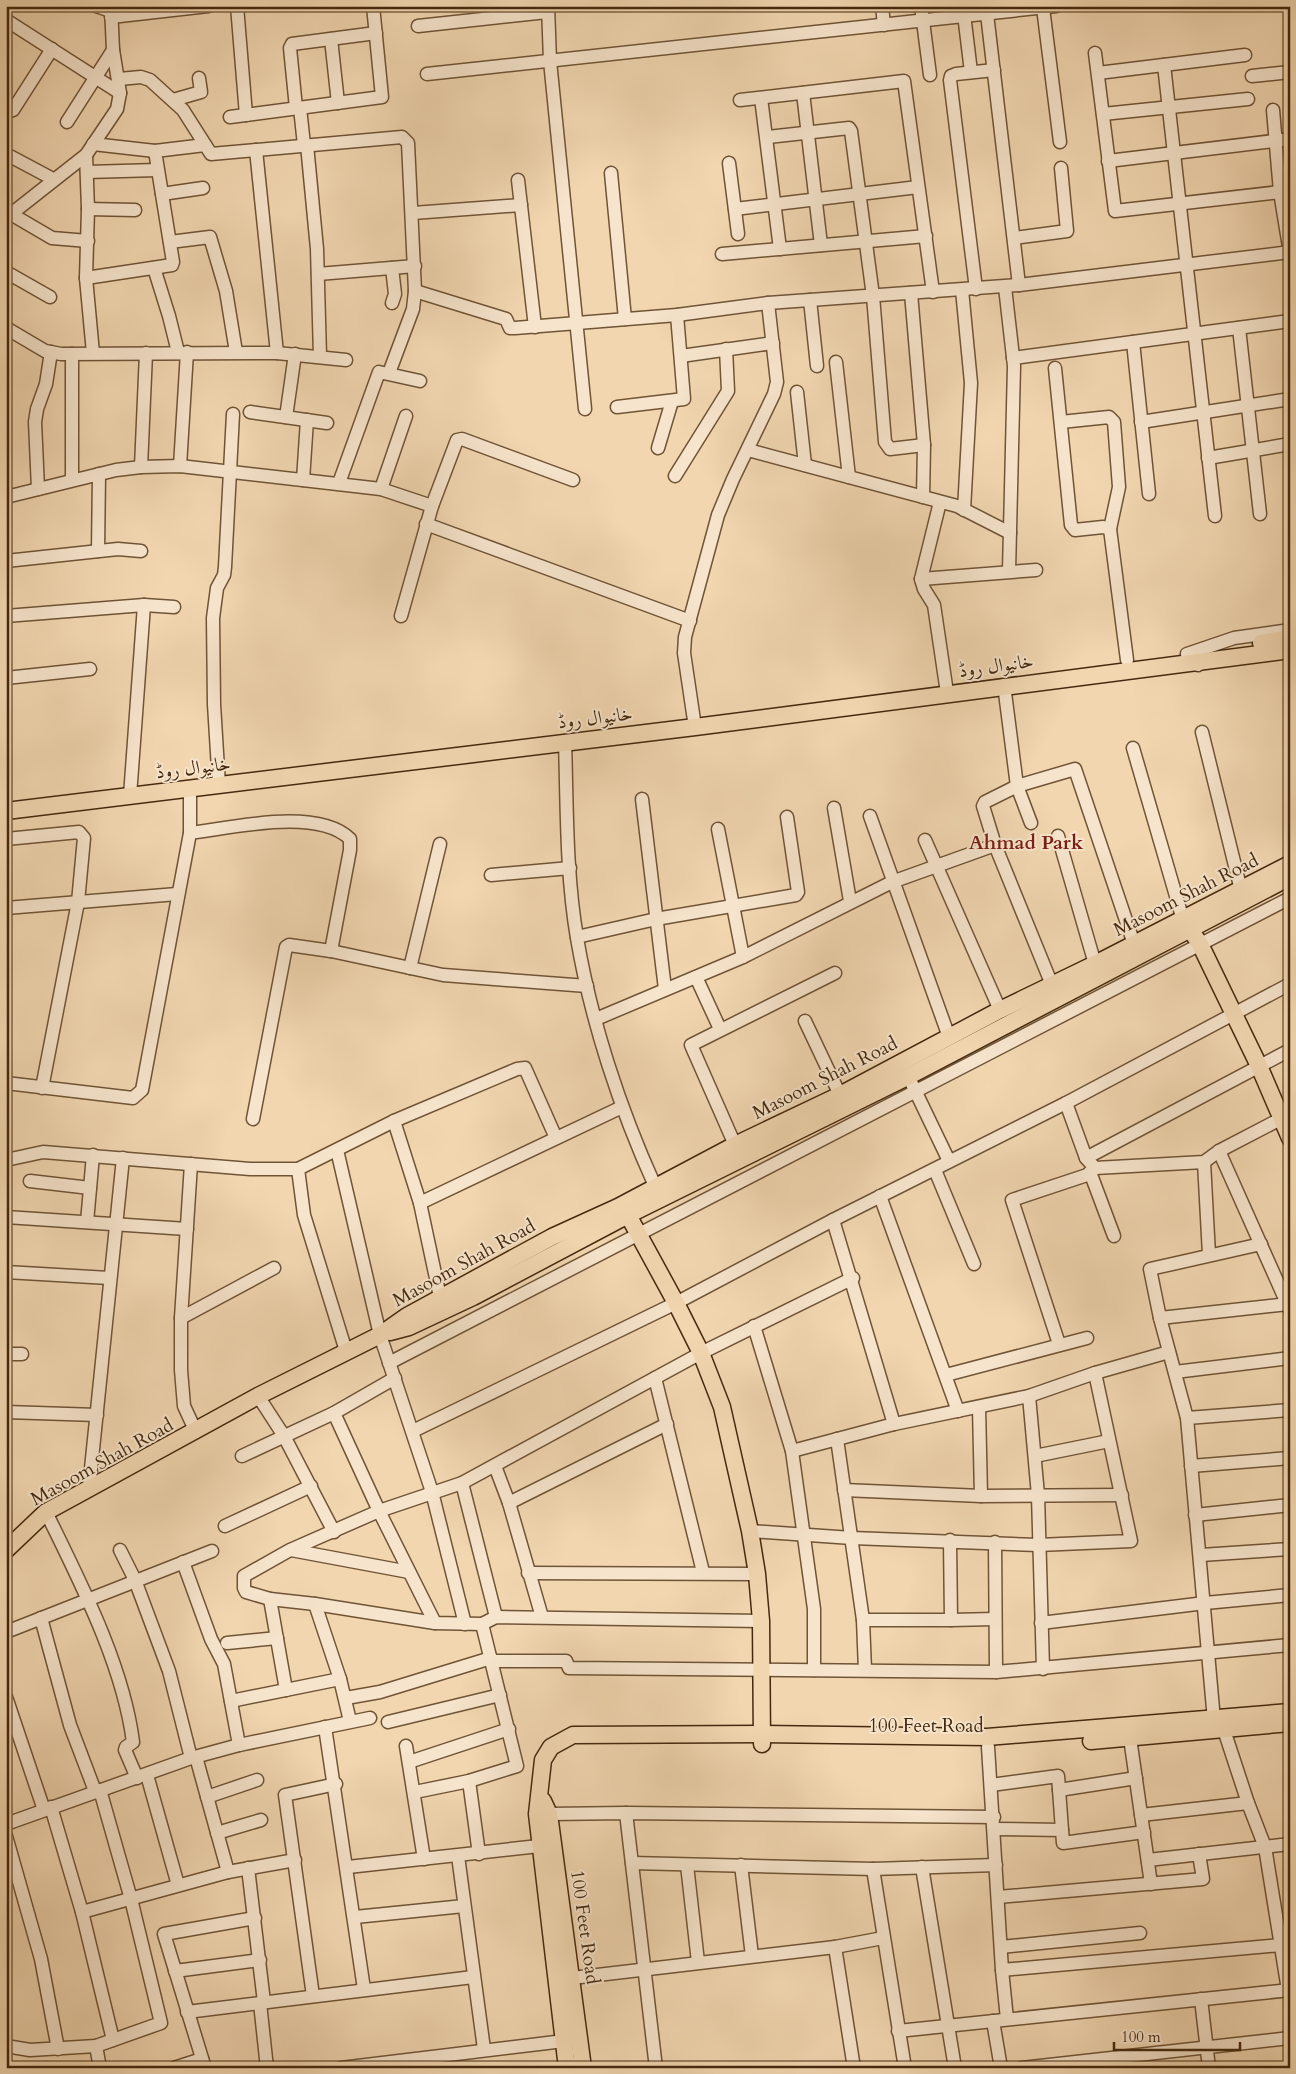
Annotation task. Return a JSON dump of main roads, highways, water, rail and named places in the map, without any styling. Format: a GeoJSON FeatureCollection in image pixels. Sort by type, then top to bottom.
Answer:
{"type":"FeatureCollection","features":[{"type":"Feature","properties":{"kind":"main road","name":"خانیوال روڈ"},"geometry":{"type":"LineString","coordinates":[[426,754],[565,741],[1128,660],[1187,657],[1289,639]]}},
{"type":"Feature","properties":{"kind":"main road","name":"خانیوال روڈ"},"geometry":{"type":"LineString","coordinates":[[6,802],[219,781],[426,754],[1004,686],[1289,639]]}},
{"type":"Feature","properties":{"kind":"main road","name":"خانیوال روڈ"},"geometry":{"type":"LineString","coordinates":[[6,810],[130,791],[190,788],[219,781]]}},
{"type":"Feature","properties":{"kind":"main road","name":"Masoom Shah Road"},"geometry":{"type":"LineString","coordinates":[[6,1550],[46,1512],[196,1432],[258,1396],[381,1334],[416,1324],[560,1252],[628,1215],[730,1154],[840,1095],[911,1069],[950,1037],[1000,1010],[1134,944],[1187,925],[1241,890],[1290,864]]}},
{"type":"Feature","properties":{"kind":"main road","name":"Masoom Shah Road"},"geometry":{"type":"LineString","coordinates":[[381,1334],[399,1320],[552,1237],[618,1207],[656,1186],[730,1154],[911,1069],[1187,925],[1290,877]]}},
{"type":"Feature","properties":{"kind":"main road"},"geometry":{"type":"LineString","coordinates":[[1187,925],[1200,944],[1232,1014],[1286,1116],[1290,1138]]}},
{"type":"Feature","properties":{"kind":"main road"},"geometry":{"type":"LineString","coordinates":[[628,1215],[701,1353],[722,1408],[750,1532],[757,1574],[761,1621],[762,1739]]}},
{"type":"Feature","properties":{"kind":"main road"},"geometry":{"type":"LineString","coordinates":[[552,1237],[560,1252]]}},
{"type":"Feature","properties":{"kind":"main road","name":"100 Feet Road"},"geometry":{"type":"LineString","coordinates":[[567,2068],[572,2040],[572,1978],[547,1845],[537,1814],[543,1760],[551,1747],[562,1739],[573,1734],[988,1746],[1130,1738],[1290,1712]]}},
{"type":"Feature","properties":{"kind":"main road","name":"100 Feet Road"},"geometry":{"type":"LineString","coordinates":[[762,1739],[987,1737],[1290,1723]]}},
{"type":"Feature","properties":{"kind":"main road","name":"100 Feet Road"},"geometry":{"type":"LineString","coordinates":[[540,1794],[549,1814],[547,1845],[572,2040],[583,2068]]}},
{"type":"Feature","properties":{"kind":"district","name":"Ahmad Park"},"geometry":{"type":"Point","coordinates":[1026,842]}}]}
